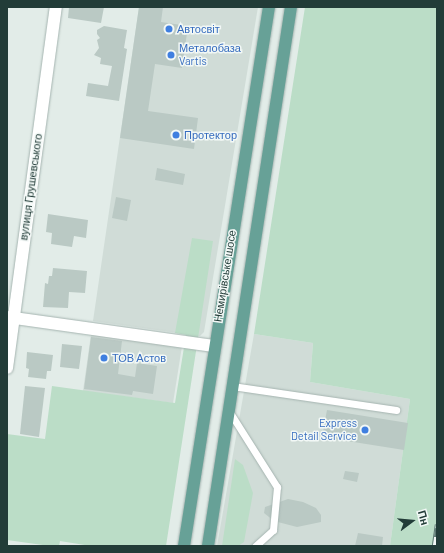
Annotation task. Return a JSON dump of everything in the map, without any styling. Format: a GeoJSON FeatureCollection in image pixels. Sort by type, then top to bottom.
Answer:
{"type":"FeatureCollection","features":[{"type":"Feature","properties":{"kind":"main road","name":"Немирівське шосе"},"geometry":{"type":"LineString","coordinates":[[184,546],[213,346],[269,7]]}},
{"type":"Feature","properties":{"kind":"main road"},"geometry":{"type":"LineString","coordinates":[[208,546],[291,7]]}},
{"type":"Feature","properties":{"kind":"street","name":"вулиця Грушевського"},"geometry":{"type":"LineString","coordinates":[[7,368],[10,317],[56,7]]}},
{"type":"Feature","properties":{"kind":"street"},"geometry":{"type":"LineString","coordinates":[[10,317],[213,346]]}},
{"type":"Feature","properties":{"kind":"lane"},"geometry":{"type":"LineString","coordinates":[[232,386],[396,410]]}},
{"type":"Feature","properties":{"kind":"lane"},"geometry":{"type":"LineString","coordinates":[[228,410],[277,487],[272,530],[255,546]]}},
{"type":"Feature","properties":{"kind":"shaded area"},"geometry":{"type":"Polygon","coordinates":[[[139,7],[258,7],[204,332],[200,336],[93,321],[139,7]]]}},
{"type":"Feature","properties":{"kind":"shaded area"},"geometry":{"type":"Polygon","coordinates":[[[91,334],[182,346],[173,403],[83,391],[91,334]]]}},
{"type":"Feature","properties":{"kind":"shaded area"},"geometry":{"type":"Polygon","coordinates":[[[254,334],[313,343],[310,382],[410,399],[390,546],[217,546],[254,334]]]}},
{"type":"Feature","properties":{"kind":"green space"},"geometry":{"type":"Polygon","coordinates":[[[305,7],[437,7],[437,546],[390,546],[410,399],[310,382],[313,343],[254,334],[305,7]]]}},
{"type":"Feature","properties":{"kind":"green space"},"geometry":{"type":"Polygon","coordinates":[[[192,238],[213,241],[166,546],[91,546],[60,541],[59,546],[50,546],[7,540],[7,434],[45,439],[52,386],[175,403],[186,335],[175,333],[192,238]]]}},
{"type":"Feature","properties":{"kind":"green space"},"geometry":{"type":"Polygon","coordinates":[[[235,459],[243,465],[253,493],[244,542],[238,546],[222,546],[235,459]]]}},
{"type":"Feature","properties":{"kind":"building"},"geometry":{"type":"Polygon","coordinates":[[[69,7],[104,7],[101,23],[68,18],[69,7]]]}},
{"type":"Feature","properties":{"kind":"building"},"geometry":{"type":"Polygon","coordinates":[[[139,7],[163,7],[161,22],[188,26],[182,68],[155,64],[148,111],[198,118],[194,149],[120,138],[139,7]]]}},
{"type":"Feature","properties":{"kind":"building"},"geometry":{"type":"Polygon","coordinates":[[[104,26],[127,30],[124,48],[127,49],[119,101],[86,96],[88,83],[108,86],[112,66],[100,64],[101,58],[94,55],[99,48],[97,40],[100,38],[97,34],[97,30],[104,26]]]}},
{"type":"Feature","properties":{"kind":"building"},"geometry":{"type":"Polygon","coordinates":[[[157,168],[185,174],[183,185],[155,180],[157,168]]]}},
{"type":"Feature","properties":{"kind":"building"},"geometry":{"type":"Polygon","coordinates":[[[116,197],[131,200],[127,221],[112,218],[116,197]]]}},
{"type":"Feature","properties":{"kind":"building"},"geometry":{"type":"Polygon","coordinates":[[[48,214],[88,220],[86,238],[74,236],[72,247],[51,244],[52,233],[46,232],[48,214]]]}},
{"type":"Feature","properties":{"kind":"building"},"geometry":{"type":"Polygon","coordinates":[[[53,268],[87,271],[85,293],[69,292],[68,308],[43,307],[45,283],[48,284],[49,276],[52,276],[53,268]]]}},
{"type":"Feature","properties":{"kind":"building","name":"ТОВ Астов"},"geometry":{"type":"Polygon","coordinates":[[[91,337],[122,341],[118,374],[135,377],[137,363],[157,366],[153,394],[133,391],[132,395],[84,389],[91,337]]]}},
{"type":"Feature","properties":{"kind":"building"},"geometry":{"type":"Polygon","coordinates":[[[62,344],[82,346],[79,369],[60,367],[62,344]]]}},
{"type":"Feature","properties":{"kind":"building"},"geometry":{"type":"Polygon","coordinates":[[[27,352],[53,355],[51,371],[47,371],[46,379],[28,377],[29,369],[26,368],[27,352]]]}},
{"type":"Feature","properties":{"kind":"building"},"geometry":{"type":"Polygon","coordinates":[[[25,386],[45,388],[39,437],[20,434],[25,386]]]}},
{"type":"Feature","properties":{"kind":"building","name":"Express Detail Service"},"geometry":{"type":"Polygon","coordinates":[[[327,410],[408,423],[404,450],[322,437],[327,410]]]}},
{"type":"Feature","properties":{"kind":"building"},"geometry":{"type":"Polygon","coordinates":[[[345,471],[359,473],[357,482],[343,479],[345,471]]]}},
{"type":"Feature","properties":{"kind":"building"},"geometry":{"type":"Polygon","coordinates":[[[288,499],[303,502],[316,508],[321,515],[321,522],[297,527],[274,521],[264,513],[265,507],[288,499]]]}},
{"type":"Feature","properties":{"kind":"building"},"geometry":{"type":"Polygon","coordinates":[[[358,533],[383,537],[382,546],[355,546],[358,533]]]}},
{"type":"Feature","properties":{"kind":"railway"},"geometry":{"type":"LineString","coordinates":[[434,546],[437,524]]}},
{"type":"Feature","properties":{"kind":"place","name":"Автосвіт"},"geometry":{"type":"Point","coordinates":[169,29]}},
{"type":"Feature","properties":{"kind":"place","name":"Металобаза Vartis"},"geometry":{"type":"Point","coordinates":[171,55]}},
{"type":"Feature","properties":{"kind":"place","name":"Протектор"},"geometry":{"type":"Point","coordinates":[176,135]}},
{"type":"Feature","properties":{"kind":"place","name":"ТОВ Астов"},"geometry":{"type":"Point","coordinates":[104,358]}},
{"type":"Feature","properties":{"kind":"place","name":"Express Detail Service"},"geometry":{"type":"Point","coordinates":[365,430]}}]}
